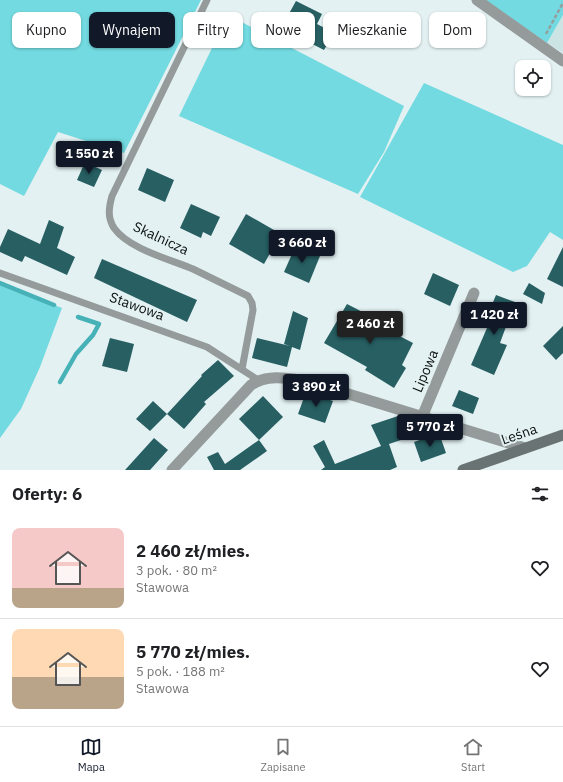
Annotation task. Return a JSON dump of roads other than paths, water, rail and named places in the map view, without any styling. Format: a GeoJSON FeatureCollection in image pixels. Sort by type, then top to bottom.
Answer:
{"type":"FeatureCollection","features":[{"type":"Feature","properties":{"kind":"main road","name":"Leśna"},"geometry":{"type":"LineString","coordinates":[[463,470],[563,435]]}},
{"type":"Feature","properties":{"kind":"street"},"geometry":{"type":"LineString","coordinates":[[476,0],[563,61]]}},
{"type":"Feature","properties":{"kind":"street","name":"Lipowa"},"geometry":{"type":"LineString","coordinates":[[422,417],[474,293]]}},
{"type":"Feature","properties":{"kind":"street"},"geometry":{"type":"LineString","coordinates":[[172,470],[244,392],[258,380],[280,377],[306,381],[525,448]]}},
{"type":"Feature","properties":{"kind":"lane","name":"Skalnicza"},"geometry":{"type":"LineString","coordinates":[[207,0],[112,196],[109,216],[114,228],[124,239],[248,296],[252,302],[253,310],[242,369]]}},
{"type":"Feature","properties":{"kind":"lane","name":"Stawowa"},"geometry":{"type":"LineString","coordinates":[[0,272],[207,347],[258,380]]}},
{"type":"Feature","properties":{"kind":"waterway"},"geometry":{"type":"LineString","coordinates":[[0,283],[54,305]]}},
{"type":"Feature","properties":{"kind":"waterway"},"geometry":{"type":"LineString","coordinates":[[60,382],[76,354],[93,335],[99,324],[78,317]]}}]}
